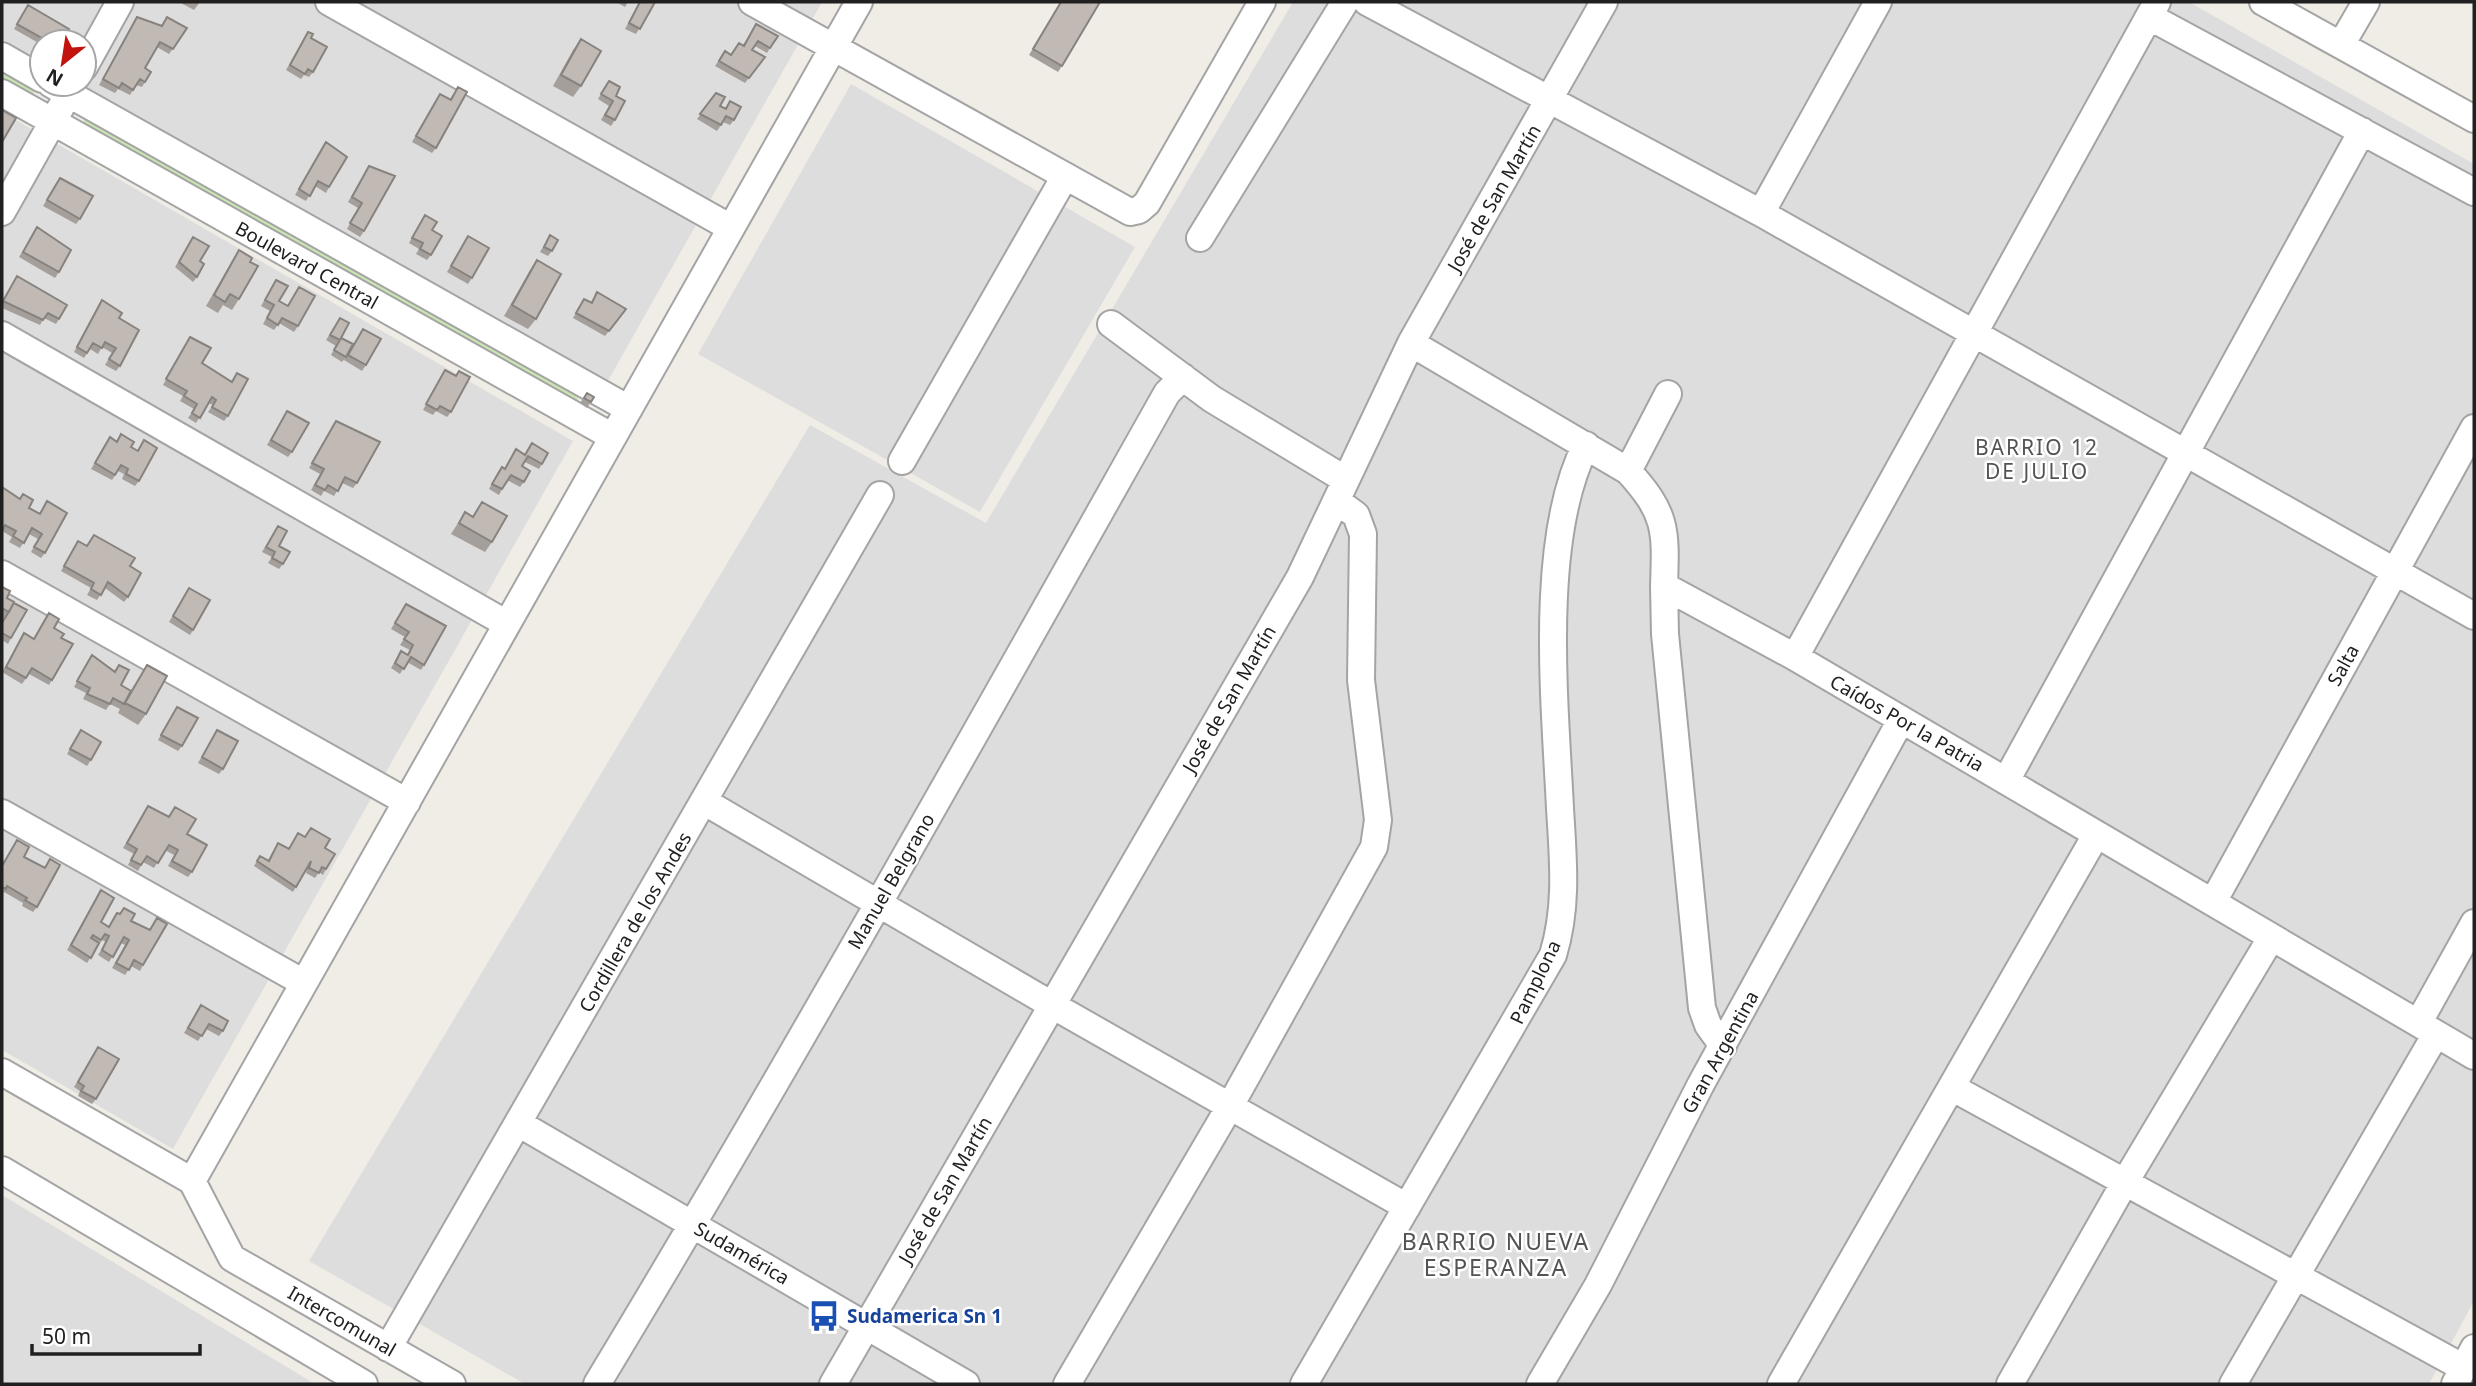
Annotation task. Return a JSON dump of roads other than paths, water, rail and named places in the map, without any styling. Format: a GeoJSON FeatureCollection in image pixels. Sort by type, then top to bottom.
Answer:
{"type":"FeatureCollection","features":[{"type":"Feature","properties":{"kind":"street"},"geometry":{"type":"LineString","coordinates":[[98,41],[120,2]]}},
{"type":"Feature","properties":{"kind":"street"},"geometry":{"type":"LineString","coordinates":[[329,2],[731,228]]}},
{"type":"Feature","properties":{"kind":"street"},"geometry":{"type":"LineString","coordinates":[[752,2],[1064,178],[1130,212],[1139,210],[1147,203],[1262,2]]}},
{"type":"Feature","properties":{"kind":"street"},"geometry":{"type":"LineString","coordinates":[[2,1072],[192,1181],[859,2]]}},
{"type":"Feature","properties":{"kind":"street"},"geometry":{"type":"LineString","coordinates":[[1200,239],[1345,2]]}},
{"type":"Feature","properties":{"kind":"street"},"geometry":{"type":"LineString","coordinates":[[1367,2],[1761,213],[2474,616]]}},
{"type":"Feature","properties":{"kind":"street","name":"José de San Martín"},"geometry":{"type":"LineString","coordinates":[[833,1384],[1300,576],[1411,343],[1604,2]]}},
{"type":"Feature","properties":{"kind":"street"},"geometry":{"type":"LineString","coordinates":[[1761,213],[1878,2]]}},
{"type":"Feature","properties":{"kind":"street"},"geometry":{"type":"LineString","coordinates":[[2263,2],[2474,119]]}},
{"type":"Feature","properties":{"kind":"street"},"geometry":{"type":"LineString","coordinates":[[2341,45],[2366,2]]}},
{"type":"Feature","properties":{"kind":"street"},"geometry":{"type":"LineString","coordinates":[[1795,657],[2154,9],[2362,131],[2474,192]]}},
{"type":"Feature","properties":{"kind":"street"},"geometry":{"type":"LineString","coordinates":[[2,56],[28,71]]}},
{"type":"Feature","properties":{"kind":"street","name":"Boulevard Central"},"geometry":{"type":"LineString","coordinates":[[2,93],[613,437]]}},
{"type":"Feature","properties":{"kind":"street"},"geometry":{"type":"LineString","coordinates":[[2,212],[53,122],[61,98]]}},
{"type":"Feature","properties":{"kind":"street","name":"Boulevard Central"},"geometry":{"type":"LineString","coordinates":[[84,98],[629,409]]}},
{"type":"Feature","properties":{"kind":"street"},"geometry":{"type":"LineString","coordinates":[[2006,781],[2362,131]]}},
{"type":"Feature","properties":{"kind":"street"},"geometry":{"type":"LineString","coordinates":[[902,461],[1064,178]]}},
{"type":"Feature","properties":{"kind":"street"},"geometry":{"type":"LineString","coordinates":[[1067,1384],[1230,1106],[1374,847],[1378,820],[1362,680],[1363,534],[1356,515],[1341,491],[1111,324]]}},
{"type":"Feature","properties":{"kind":"street"},"geometry":{"type":"LineString","coordinates":[[2,335],[507,624]]}},
{"type":"Feature","properties":{"kind":"street"},"geometry":{"type":"LineString","coordinates":[[1411,343],[1628,471],[1651,496],[1662,517],[1666,541],[1665,634],[1702,1008],[1708,1025],[1723,1046]]}},
{"type":"Feature","properties":{"kind":"street","name":"Manuel Belgrano"},"geometry":{"type":"LineString","coordinates":[[597,1384],[879,904],[1167,393],[1183,377]]}},
{"type":"Feature","properties":{"kind":"street"},"geometry":{"type":"LineString","coordinates":[[1628,471],[1668,394]]}},
{"type":"Feature","properties":{"kind":"street","name":"Salta"},"geometry":{"type":"LineString","coordinates":[[2213,902],[2474,428]]}},
{"type":"Feature","properties":{"kind":"street","name":"Pamplona"},"geometry":{"type":"LineString","coordinates":[[1304,1384],[1553,956],[1564,901],[1553,657],[1555,612],[1569,481],[1586,445]]}},
{"type":"Feature","properties":{"kind":"street","name":"Cordillera de los Andes"},"geometry":{"type":"LineString","coordinates":[[388,1348],[880,495]]}},
{"type":"Feature","properties":{"kind":"street"},"geometry":{"type":"LineString","coordinates":[[2,575],[407,802]]}},
{"type":"Feature","properties":{"kind":"street","name":"Caídos Por la Patria"},"geometry":{"type":"LineString","coordinates":[[1664,586],[1795,657],[2474,1056]]}},
{"type":"Feature","properties":{"kind":"street","name":"Gran Argentina"},"geometry":{"type":"LineString","coordinates":[[1540,1384],[1598,1284],[1723,1046],[1901,720]]}},
{"type":"Feature","properties":{"kind":"street"},"geometry":{"type":"LineString","coordinates":[[705,802],[1052,1005],[1407,1207]]}},
{"type":"Feature","properties":{"kind":"street"},"geometry":{"type":"LineString","coordinates":[[2,813],[304,983]]}},
{"type":"Feature","properties":{"kind":"street"},"geometry":{"type":"LineString","coordinates":[[1781,1384],[2096,835]]}},
{"type":"Feature","properties":{"kind":"street"},"geometry":{"type":"LineString","coordinates":[[2233,1384],[2296,1275],[2427,1028],[2474,923]]}},
{"type":"Feature","properties":{"kind":"street"},"geometry":{"type":"LineString","coordinates":[[2010,1384],[2125,1182],[2271,938]]}},
{"type":"Feature","properties":{"kind":"street"},"geometry":{"type":"LineString","coordinates":[[1952,1088],[2464,1367]]}},
{"type":"Feature","properties":{"kind":"street","name":"Sudamérica"},"geometry":{"type":"LineString","coordinates":[[518,1123],[966,1384]]}},
{"type":"Feature","properties":{"kind":"street"},"geometry":{"type":"LineString","coordinates":[[2,1170],[364,1384]]}},
{"type":"Feature","properties":{"kind":"street","name":"Intercomunal"},"geometry":{"type":"LineString","coordinates":[[192,1181],[232,1258],[452,1384]]}},
{"type":"Feature","properties":{"kind":"place","name":"Sudamerica Sn 1"},"geometry":{"type":"Point","coordinates":[824,1316]}},
{"type":"Feature","properties":{"kind":"district","name":"BARRIO 12 DE JULIO"},"geometry":{"type":"Point","coordinates":[2037,459]}},
{"type":"Feature","properties":{"kind":"district","name":"BARRIO NUEVA ESPERANZA"},"geometry":{"type":"Point","coordinates":[1496,1254]}}]}
